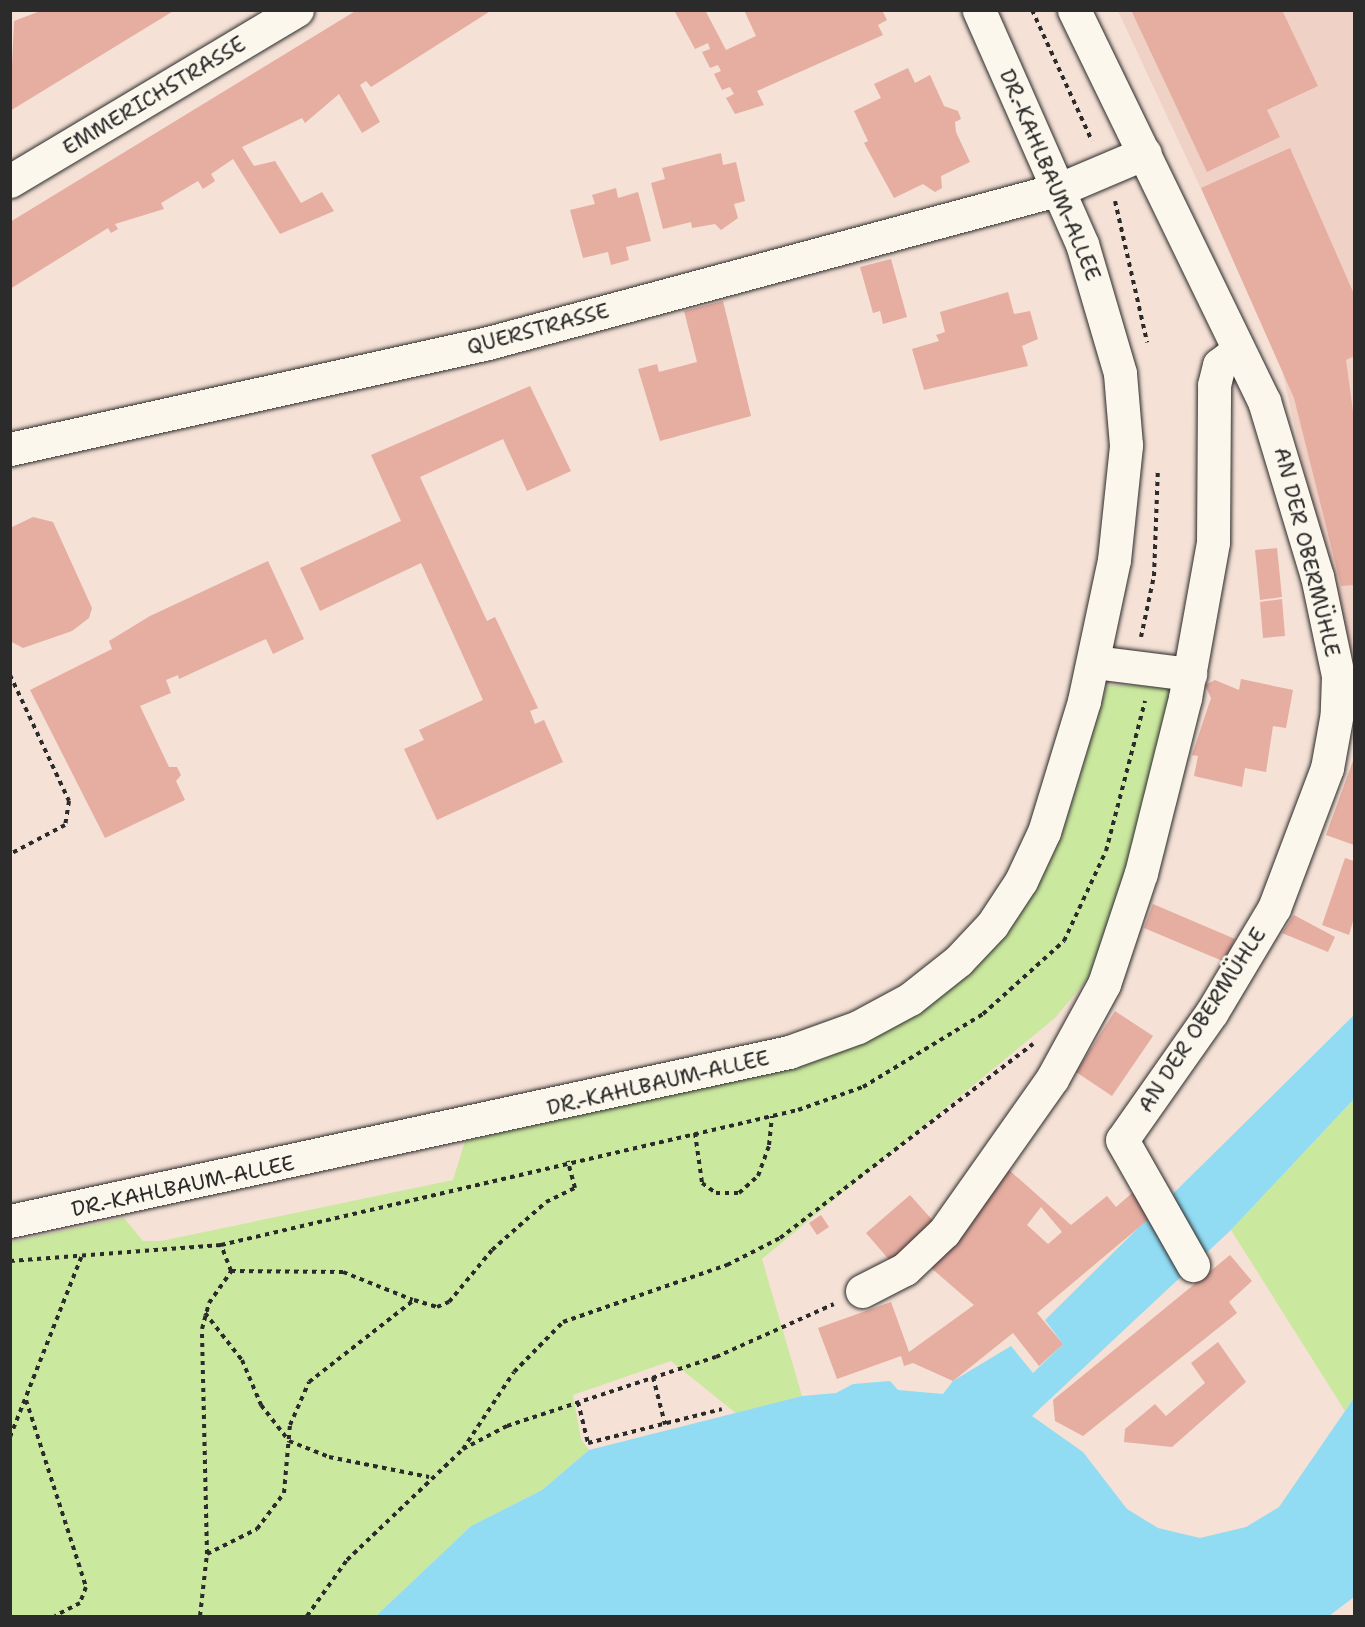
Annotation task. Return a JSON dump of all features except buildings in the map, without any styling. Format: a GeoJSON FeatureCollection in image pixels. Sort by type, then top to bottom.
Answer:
{"type":"FeatureCollection","features":[{"type":"Feature","properties":{"kind":"street","name":"EMMERICHSTRASSE"},"geometry":{"type":"LineString","coordinates":[[10,181],[297,10]]}},
{"type":"Feature","properties":{"kind":"street","name":"DR.-KAHLBAUM-ALLEE"},"geometry":{"type":"LineString","coordinates":[[10,1221],[708,1073],[814,1044],[877,1018],[958,961],[1021,882],[1053,804],[1094,662],[1123,502],[1125,419],[1110,330],[1060,189],[979,10]]}},
{"type":"Feature","properties":{"kind":"street","name":"AN DER OBERMÜHLE"},"geometry":{"type":"LineString","coordinates":[[1074,10],[1145,153],[1267,411],[1301,516],[1333,648],[1338,712],[1312,818],[1274,908],[1212,1012],[1122,1140],[1133,1166],[1164,1208],[1193,1265]]}},
{"type":"Feature","properties":{"kind":"street"},"geometry":{"type":"LineString","coordinates":[[1060,189],[1145,153]]}},
{"type":"Feature","properties":{"kind":"street","name":"QUERSTRASSE"},"geometry":{"type":"LineString","coordinates":[[10,449],[488,343],[1060,189]]}},
{"type":"Feature","properties":{"kind":"street"},"geometry":{"type":"LineString","coordinates":[[862,1291],[906,1269],[944,1232],[1052,1079],[1104,984],[1142,873],[1190,674],[1213,542],[1215,385],[1219,365],[1238,350]]}},
{"type":"Feature","properties":{"kind":"street"},"geometry":{"type":"LineString","coordinates":[[1094,662],[1190,674]]}},
{"type":"Feature","properties":{"kind":"path"},"geometry":{"type":"LineString","coordinates":[[10,675],[69,801],[65,825],[10,854]]}},
{"type":"Feature","properties":{"kind":"path"},"geometry":{"type":"LineString","coordinates":[[463,1449],[514,1372],[564,1322],[727,1265],[780,1238],[1041,1038]]}},
{"type":"Feature","properties":{"kind":"path"},"geometry":{"type":"LineString","coordinates":[[695,1133],[702,1183],[716,1193],[739,1193],[758,1176],[769,1145],[772,1116]]}},
{"type":"Feature","properties":{"kind":"path"},"geometry":{"type":"LineString","coordinates":[[231,1271],[343,1272],[437,1307],[449,1302],[492,1250],[546,1202],[575,1188],[568,1161]]}},
{"type":"Feature","properties":{"kind":"path"},"geometry":{"type":"LineString","coordinates":[[10,1261],[83,1253],[125,1256],[221,1245],[231,1271]]}},
{"type":"Feature","properties":{"kind":"path"},"geometry":{"type":"LineString","coordinates":[[10,1437],[83,1253]]}},
{"type":"Feature","properties":{"kind":"path"},"geometry":{"type":"LineString","coordinates":[[200,1617],[207,1554],[205,1313],[231,1271]]}},
{"type":"Feature","properties":{"kind":"path"},"geometry":{"type":"LineString","coordinates":[[307,1617],[347,1560],[430,1477],[463,1449],[507,1426],[717,1357],[862,1291]]}},
{"type":"Feature","properties":{"kind":"path"},"geometry":{"type":"LineString","coordinates":[[207,1554],[257,1529],[284,1493],[295,1403],[309,1382],[414,1300]]}},
{"type":"Feature","properties":{"kind":"path"},"geometry":{"type":"LineString","coordinates":[[205,1313],[242,1360],[261,1405],[289,1441],[329,1457],[430,1477]]}},
{"type":"Feature","properties":{"kind":"path"},"geometry":{"type":"LineString","coordinates":[[653,1377],[665,1424]]}},
{"type":"Feature","properties":{"kind":"path"},"geometry":{"type":"LineString","coordinates":[[26,1400],[86,1587],[80,1603],[55,1617]]}},
{"type":"Feature","properties":{"kind":"path"},"geometry":{"type":"LineString","coordinates":[[578,1402],[588,1443],[722,1409]]}},
{"type":"Feature","properties":{"kind":"shaded area"},"geometry":{"type":"Polygon","coordinates":[[[1118,11],[1354,11],[1354,692],[1279,356],[1118,11]]]}},
{"type":"Feature","properties":{"kind":"green space"},"geometry":{"type":"Polygon","coordinates":[[[1107,685],[1182,687],[1094,971],[1055,1018],[762,1259],[802,1396],[737,1414],[671,1361],[573,1395],[581,1439],[589,1450],[542,1490],[471,1526],[376,1616],[11,1616],[10,1242],[124,1218],[143,1241],[161,1241],[453,1180],[465,1141],[797,1066],[992,945],[1037,887],[1062,835],[1107,685]]]}},
{"type":"Feature","properties":{"kind":"green space"},"geometry":{"type":"Polygon","coordinates":[[[1354,1099],[1354,1398],[1345,1411],[1231,1230],[1354,1099]]]}},
{"type":"Feature","properties":{"kind":"water"},"geometry":{"type":"Polygon","coordinates":[[[1354,1015],[1354,1099],[1231,1230],[1032,1416],[1083,1452],[1127,1509],[1158,1528],[1200,1538],[1246,1527],[1279,1507],[1354,1398],[1354,1597],[1329,1616],[376,1616],[471,1526],[542,1490],[589,1450],[802,1396],[836,1393],[853,1384],[890,1381],[898,1390],[943,1394],[953,1381],[1011,1346],[1033,1373],[1063,1344],[1045,1320],[1354,1015]]]}}]}
